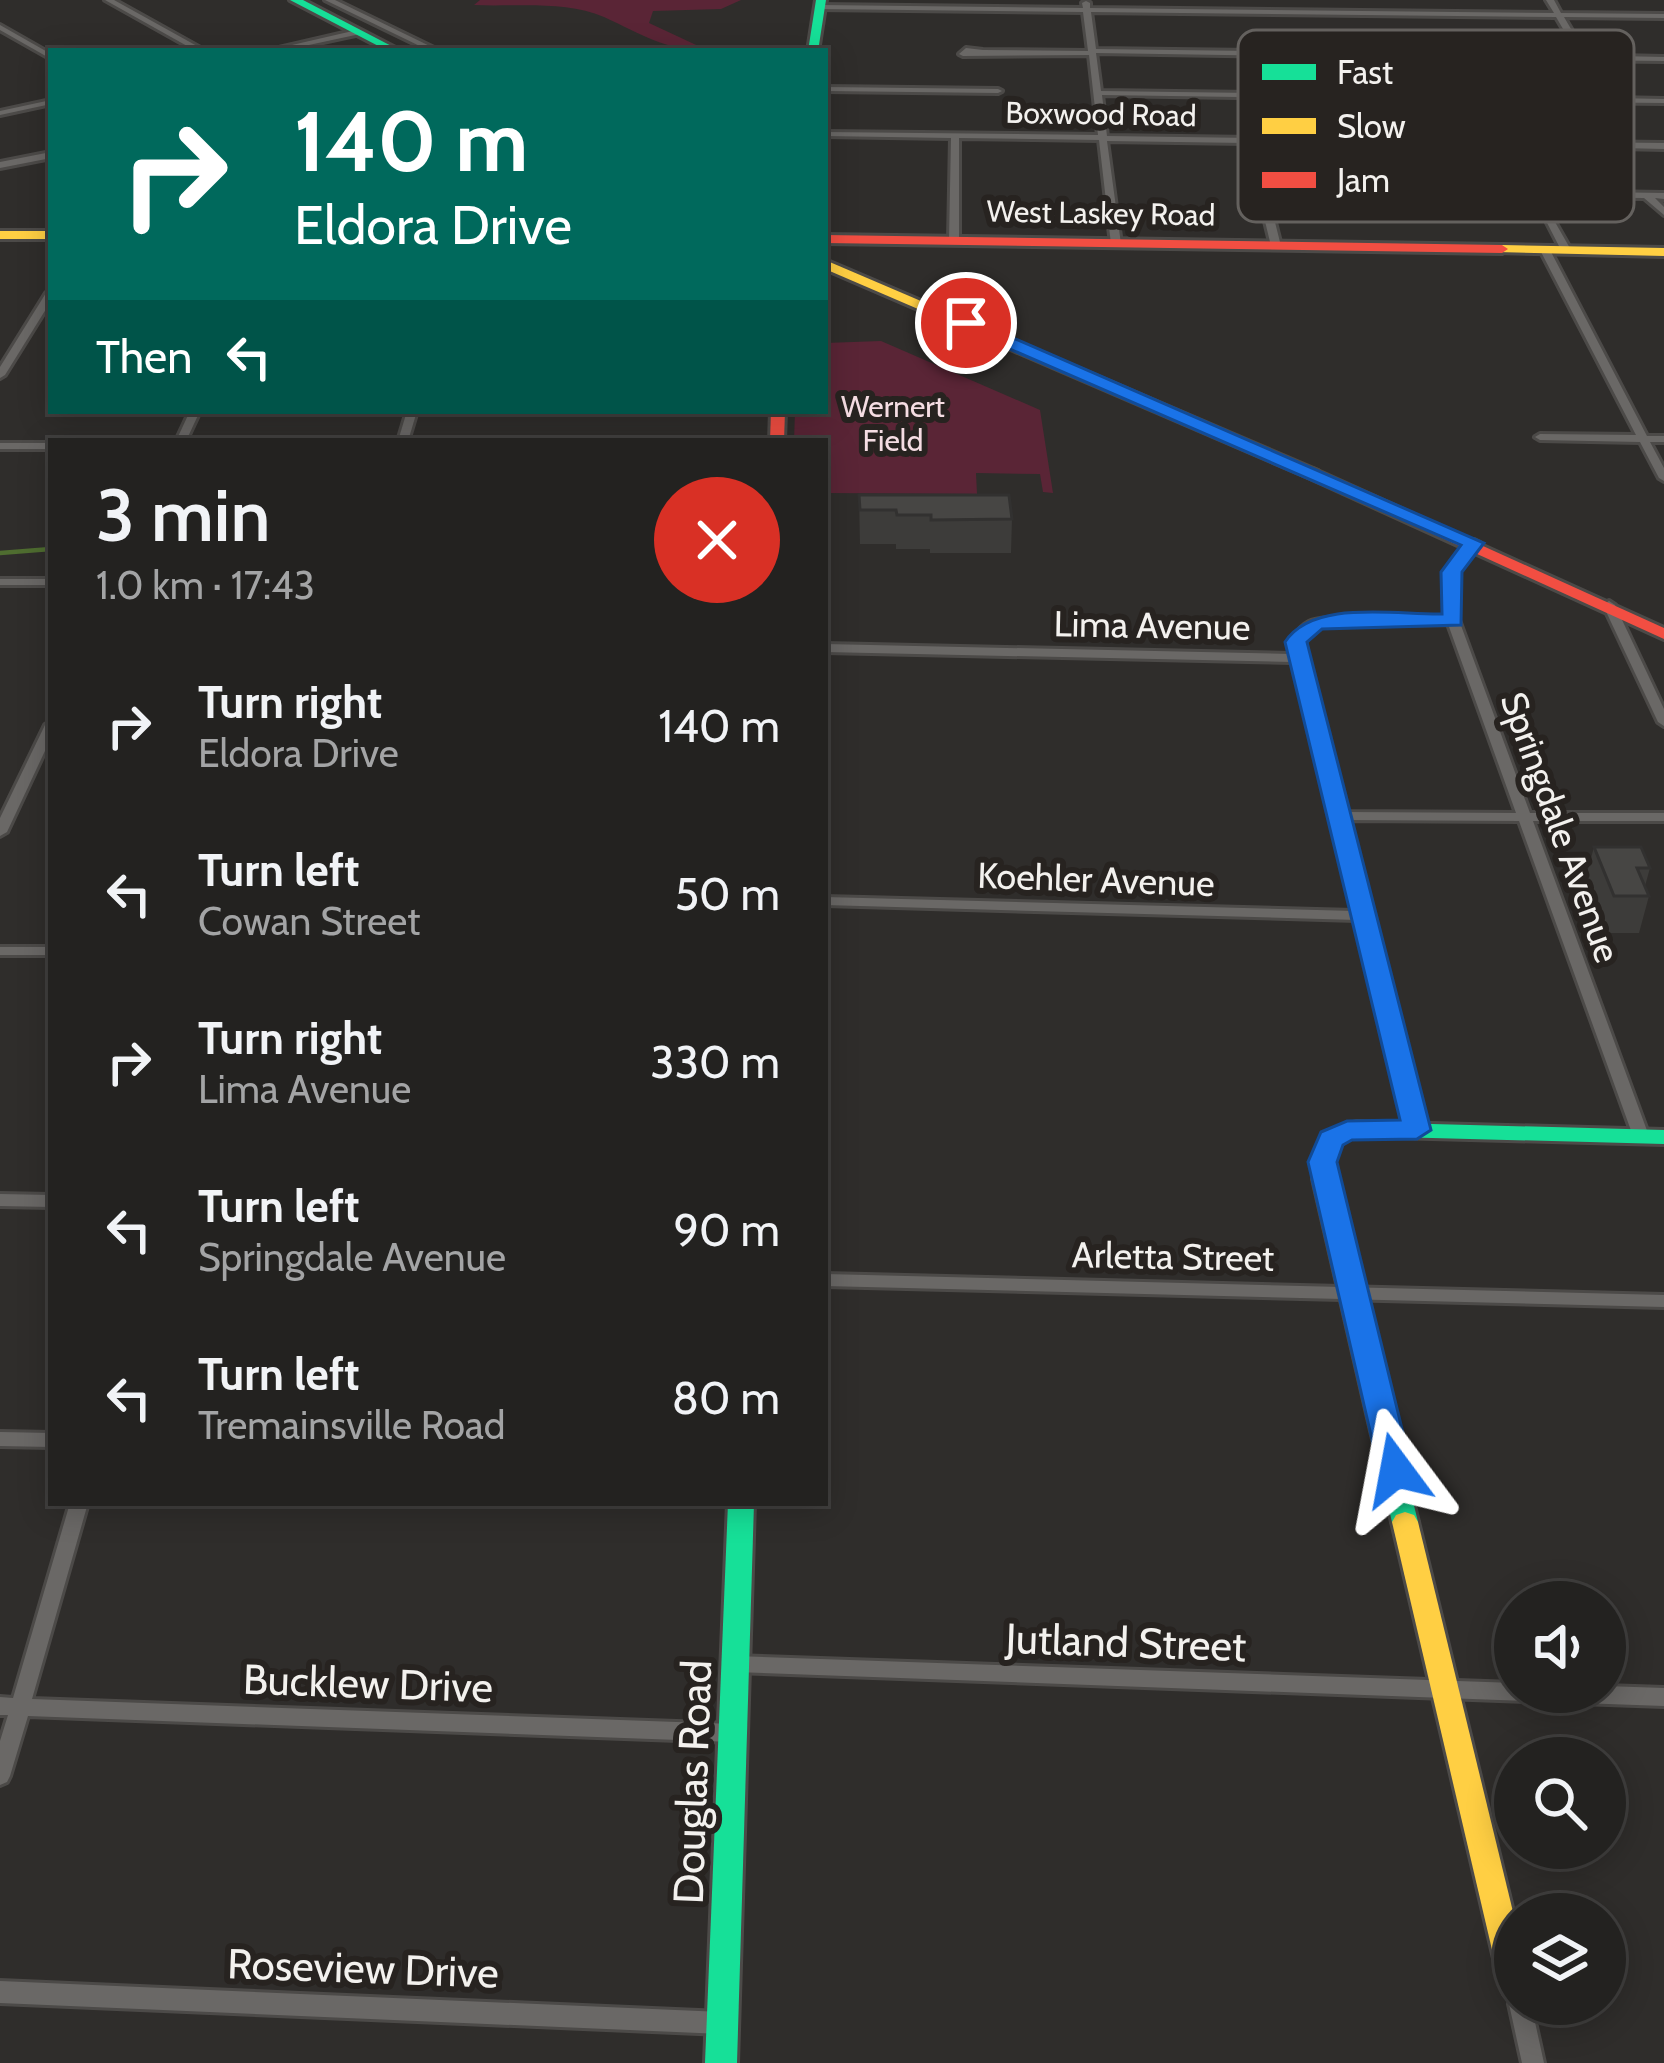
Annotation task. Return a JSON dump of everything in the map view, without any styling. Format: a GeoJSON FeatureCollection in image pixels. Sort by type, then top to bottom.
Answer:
{"type":"FeatureCollection","features":[{"type":"Feature","properties":{"kind":"street"},"geometry":{"type":"LineString","coordinates":[[109,0],[197,48]]}},
{"type":"Feature","properties":{"kind":"street"},"geometry":{"type":"LineString","coordinates":[[295,0],[390,48]]}},
{"type":"Feature","properties":{"kind":"street"},"geometry":{"type":"LineString","coordinates":[[329,0],[430,48]]}},
{"type":"Feature","properties":{"kind":"street"},"geometry":{"type":"LineString","coordinates":[[1353,0],[1359,13]]}},
{"type":"Feature","properties":{"kind":"street"},"geometry":{"type":"LineString","coordinates":[[1550,0],[1568,30]]}},
{"type":"Feature","properties":{"kind":"street"},"geometry":{"type":"LineString","coordinates":[[813,48],[820,4],[1664,16]]}},
{"type":"Feature","properties":{"kind":"street"},"geometry":{"type":"LineString","coordinates":[[1086,5],[1116,244]]}},
{"type":"Feature","properties":{"kind":"street"},"geometry":{"type":"LineString","coordinates":[[0,27],[48,55]]}},
{"type":"Feature","properties":{"kind":"street"},"geometry":{"type":"LineString","coordinates":[[284,48],[357,32]]}},
{"type":"Feature","properties":{"kind":"street"},"geometry":{"type":"LineString","coordinates":[[986,52],[1238,54]]}},
{"type":"Feature","properties":{"kind":"street"},"geometry":{"type":"LineString","coordinates":[[1634,58],[1664,59]]}},
{"type":"Feature","properties":{"kind":"street"},"geometry":{"type":"LineString","coordinates":[[828,89],[998,91]]}},
{"type":"Feature","properties":{"kind":"street"},"geometry":{"type":"LineString","coordinates":[[1099,93],[1238,95]]}},
{"type":"Feature","properties":{"kind":"street"},"geometry":{"type":"LineString","coordinates":[[1634,100],[1664,101]]}},
{"type":"Feature","properties":{"kind":"street"},"geometry":{"type":"LineString","coordinates":[[0,113],[48,103]]}},
{"type":"Feature","properties":{"kind":"street","name":"Boxwood Road"},"geometry":{"type":"LineString","coordinates":[[828,134],[1238,140]]}},
{"type":"Feature","properties":{"kind":"street"},"geometry":{"type":"LineString","coordinates":[[954,240],[955,136]]}},
{"type":"Feature","properties":{"kind":"street","name":"Boxwood Road"},"geometry":{"type":"LineString","coordinates":[[1634,146],[1664,146]]}},
{"type":"Feature","properties":{"kind":"street"},"geometry":{"type":"LineString","coordinates":[[0,165],[48,156]]}},
{"type":"Feature","properties":{"kind":"street"},"geometry":{"type":"LineString","coordinates":[[1634,196],[1664,196]]}},
{"type":"Feature","properties":{"kind":"street"},"geometry":{"type":"LineString","coordinates":[[1647,196],[1664,212]]}},
{"type":"Feature","properties":{"kind":"street"},"geometry":{"type":"LineString","coordinates":[[1270,222],[1276,246]]}},
{"type":"Feature","properties":{"kind":"street"},"geometry":{"type":"LineString","coordinates":[[1549,222],[1556,250],[1664,478]]}},
{"type":"Feature","properties":{"kind":"street"},"geometry":{"type":"LineString","coordinates":[[0,235],[48,236]]}},
{"type":"Feature","properties":{"kind":"street","name":"West Laskey Road"},"geometry":{"type":"LineString","coordinates":[[828,238],[1664,252]]}},
{"type":"Feature","properties":{"kind":"street"},"geometry":{"type":"LineString","coordinates":[[828,265],[1474,543],[1664,634]]}},
{"type":"Feature","properties":{"kind":"street"},"geometry":{"type":"LineString","coordinates":[[0,375],[48,298]]}},
{"type":"Feature","properties":{"kind":"street"},"geometry":{"type":"LineString","coordinates":[[1540,437],[1664,439]]}},
{"type":"Feature","properties":{"kind":"street"},"geometry":{"type":"LineString","coordinates":[[0,446],[48,446]]}},
{"type":"Feature","properties":{"kind":"street","name":"Springdale Avenue"},"geometry":{"type":"LineString","coordinates":[[1474,543],[1451,572],[1453,620],[1641,1136]]}},
{"type":"Feature","properties":{"kind":"street"},"geometry":{"type":"LineString","coordinates":[[0,582],[48,582]]}},
{"type":"Feature","properties":{"kind":"street"},"geometry":{"type":"LineString","coordinates":[[1609,605],[1664,722]]}},
{"type":"Feature","properties":{"kind":"street","name":"Lima Avenue"},"geometry":{"type":"LineString","coordinates":[[828,648],[1297,658],[1296,642],[1305,628],[1319,622],[1453,620]]}},
{"type":"Feature","properties":{"kind":"street"},"geometry":{"type":"LineString","coordinates":[[1297,658],[1417,1130]]}},
{"type":"Feature","properties":{"kind":"street"},"geometry":{"type":"LineString","coordinates":[[0,832],[46,748]]}},
{"type":"Feature","properties":{"kind":"street"},"geometry":{"type":"LineString","coordinates":[[1340,816],[1664,818]]}},
{"type":"Feature","properties":{"kind":"street","name":"Koehler Avenue"},"geometry":{"type":"LineString","coordinates":[[828,902],[1366,916]]}},
{"type":"Feature","properties":{"kind":"street"},"geometry":{"type":"LineString","coordinates":[[0,951],[48,952]]}},
{"type":"Feature","properties":{"kind":"street"},"geometry":{"type":"LineString","coordinates":[[1494,1893],[1324,1179],[1324,1149],[1331,1139],[1358,1129],[1664,1137]]}},
{"type":"Feature","properties":{"kind":"street"},"geometry":{"type":"LineString","coordinates":[[0,1200],[48,1202]]}},
{"type":"Feature","properties":{"kind":"street","name":"Arletta Street"},"geometry":{"type":"LineString","coordinates":[[828,1280],[1664,1301]]}},
{"type":"Feature","properties":{"kind":"street"},"geometry":{"type":"LineString","coordinates":[[0,1439],[48,1440]]}},
{"type":"Feature","properties":{"kind":"street"},"geometry":{"type":"LineString","coordinates":[[0,1776],[11,1706],[78,1506]]}},
{"type":"Feature","properties":{"kind":"street","name":"Douglas Road"},"geometry":{"type":"LineString","coordinates":[[721,2063],[741,1506]]}},
{"type":"Feature","properties":{"kind":"street","name":"Jutland Street"},"geometry":{"type":"LineString","coordinates":[[735,1664],[1494,1691]]}},
{"type":"Feature","properties":{"kind":"street","name":"Jutland Street"},"geometry":{"type":"LineString","coordinates":[[1626,1696],[1664,1697]]}},
{"type":"Feature","properties":{"kind":"street","name":"Bucklew Drive"},"geometry":{"type":"LineString","coordinates":[[11,1706],[733,1733]]}},
{"type":"Feature","properties":{"kind":"street","name":"Roseview Drive"},"geometry":{"type":"LineString","coordinates":[[0,1992],[723,2023]]}},
{"type":"Feature","properties":{"kind":"street"},"geometry":{"type":"LineString","coordinates":[[1525,2025],[1533,2063]]}},
{"type":"Feature","properties":{"kind":"green space"},"geometry":{"type":"Polygon","coordinates":[[[480,0],[741,0],[721,9],[653,11],[649,23],[703,48],[667,45],[589,12],[557,6],[474,5],[480,0]]]}},
{"type":"Feature","properties":{"kind":"green space","name":"Wernert Field"},"geometry":{"type":"Polygon","coordinates":[[[881,341],[1040,410],[1053,493],[1043,492],[1040,474],[976,473],[977,494],[828,493],[828,438],[794,438],[795,414],[828,414],[828,343],[881,341]]]}},
{"type":"Feature","properties":{"kind":"building"},"geometry":{"type":"Polygon","coordinates":[[[859,495],[1009,495],[1012,519],[931,520],[931,515],[897,515],[896,510],[860,510],[859,495]]]}},
{"type":"Feature","properties":{"kind":"building"},"geometry":{"type":"Polygon","coordinates":[[[1594,847],[1641,847],[1650,868],[1637,868],[1649,896],[1614,896],[1594,847]]]}},
{"type":"Feature","properties":{"kind":"waterway"},"geometry":{"type":"LineString","coordinates":[[0,553],[48,549]]}},
{"type":"Feature","properties":{"kind":"traffic: fast"},"geometry":{"type":"LineString","coordinates":[[295,0],[390,48]]}},
{"type":"Feature","properties":{"kind":"traffic: fast"},"geometry":{"type":"LineString","coordinates":[[813,48],[821,0]]}},
{"type":"Feature","properties":{"kind":"traffic: fast"},"geometry":{"type":"LineString","coordinates":[[1405,1522],[1324,1179],[1324,1149],[1340,1133],[1357,1129],[1664,1137]]}},
{"type":"Feature","properties":{"kind":"traffic: fast"},"geometry":{"type":"LineString","coordinates":[[721,2063],[741,1506]]}},
{"type":"Feature","properties":{"kind":"traffic: slow"},"geometry":{"type":"LineString","coordinates":[[0,235],[48,235]]}},
{"type":"Feature","properties":{"kind":"traffic: slow"},"geometry":{"type":"LineString","coordinates":[[1502,249],[1664,252]]}},
{"type":"Feature","properties":{"kind":"traffic: slow"},"geometry":{"type":"LineString","coordinates":[[828,265],[1313,474]]}},
{"type":"Feature","properties":{"kind":"traffic: slow"},"geometry":{"type":"LineString","coordinates":[[1405,1522],[1494,1896]]}},
{"type":"Feature","properties":{"kind":"traffic: jam"},"geometry":{"type":"LineString","coordinates":[[828,239],[1502,249]]}},
{"type":"Feature","properties":{"kind":"traffic: jam"},"geometry":{"type":"LineString","coordinates":[[777,438],[778,414]]}},
{"type":"Feature","properties":{"kind":"traffic: jam"},"geometry":{"type":"LineString","coordinates":[[1313,474],[1664,634]]}},
{"type":"Feature","properties":{"kind":"route"},"geometry":{"type":"LineString","coordinates":[[966,323],[1474,543],[1451,572],[1453,620],[1319,622],[1305,628],[1296,642],[1417,1130],[1340,1133],[1324,1149],[1323,1162],[1396,1470]]}}]}
